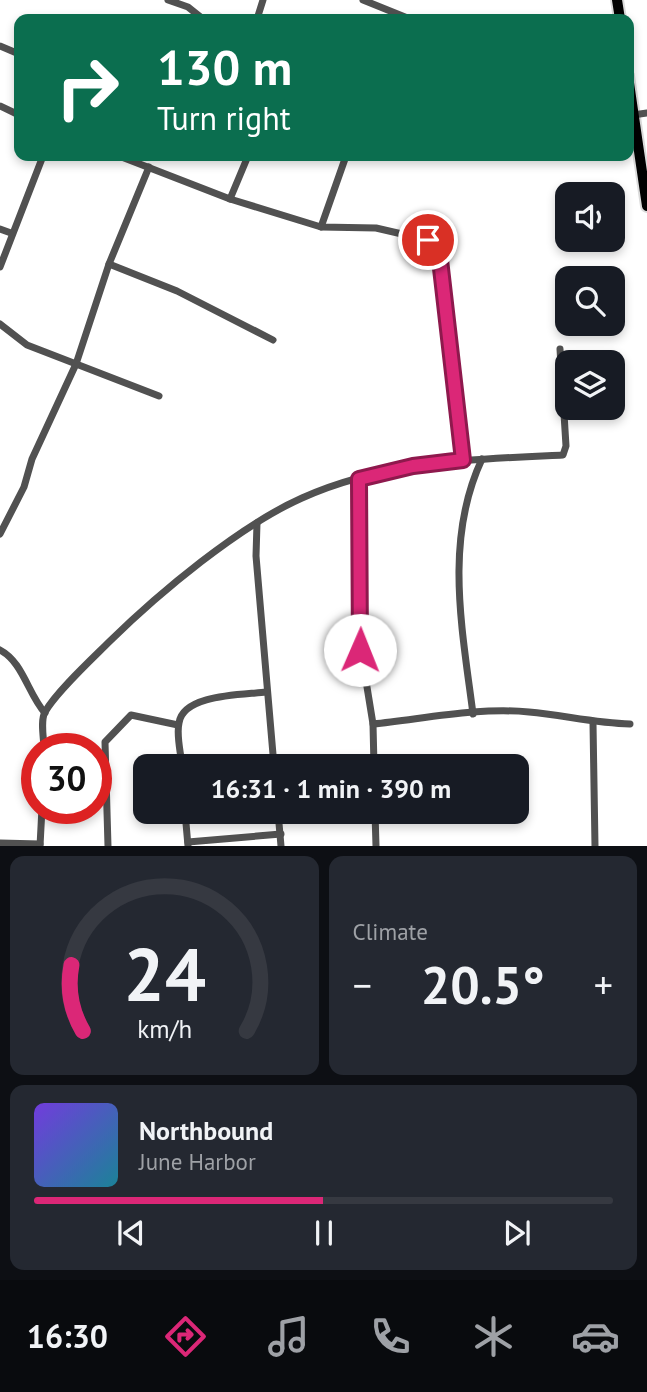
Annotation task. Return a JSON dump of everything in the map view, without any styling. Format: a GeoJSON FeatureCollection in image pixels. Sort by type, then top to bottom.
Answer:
{"type":"FeatureCollection","features":[{"type":"Feature","properties":{"kind":"main road"},"geometry":{"type":"LineString","coordinates":[[634,121],[647,206]]}},
{"type":"Feature","properties":{"kind":"street"},"geometry":{"type":"LineString","coordinates":[[168,0],[188,7],[197,14]]}},
{"type":"Feature","properties":{"kind":"street"},"geometry":{"type":"LineString","coordinates":[[363,0],[398,14]]}},
{"type":"Feature","properties":{"kind":"street"},"geometry":{"type":"LineString","coordinates":[[0,267],[41,161]]}},
{"type":"Feature","properties":{"kind":"street"},"geometry":{"type":"LineString","coordinates":[[133,161],[230,198],[321,227],[376,228],[428,240],[439,251],[463,460]]}},
{"type":"Feature","properties":{"kind":"street"},"geometry":{"type":"LineString","coordinates":[[230,198],[246,161]]}},
{"type":"Feature","properties":{"kind":"street"},"geometry":{"type":"LineString","coordinates":[[321,227],[344,161]]}},
{"type":"Feature","properties":{"kind":"street"},"geometry":{"type":"LineString","coordinates":[[0,534],[24,487],[32,459],[76,364],[109,264],[149,167]]}},
{"type":"Feature","properties":{"kind":"street"},"geometry":{"type":"LineString","coordinates":[[0,229],[11,233]]}},
{"type":"Feature","properties":{"kind":"street"},"geometry":{"type":"LineString","coordinates":[[109,264],[177,291],[272,340]]}},
{"type":"Feature","properties":{"kind":"street"},"geometry":{"type":"LineString","coordinates":[[0,324],[27,345],[159,396]]}},
{"type":"Feature","properties":{"kind":"street"},"geometry":{"type":"LineString","coordinates":[[44,733],[45,713],[145,607],[257,523],[304,497],[359,479],[413,466],[463,460],[564,455],[566,451],[560,349]]}},
{"type":"Feature","properties":{"kind":"street"},"geometry":{"type":"LineString","coordinates":[[473,714],[458,590],[464,502],[482,459]]}},
{"type":"Feature","properties":{"kind":"street"},"geometry":{"type":"LineString","coordinates":[[359,479],[360,650],[373,724],[374,754]]}},
{"type":"Feature","properties":{"kind":"street"},"geometry":{"type":"LineString","coordinates":[[257,523],[256,556],[273,754]]}},
{"type":"Feature","properties":{"kind":"street"},"geometry":{"type":"LineString","coordinates":[[0,650],[12,657],[33,699],[45,713]]}},
{"type":"Feature","properties":{"kind":"street"},"geometry":{"type":"LineString","coordinates":[[181,754],[178,724],[184,713],[198,701],[266,692]]}},
{"type":"Feature","properties":{"kind":"street"},"geometry":{"type":"LineString","coordinates":[[373,724],[473,714],[528,712],[593,723],[630,724]]}},
{"type":"Feature","properties":{"kind":"street"},"geometry":{"type":"LineString","coordinates":[[108,846],[105,741],[131,715],[178,724]]}},
{"type":"Feature","properties":{"kind":"street"},"geometry":{"type":"LineString","coordinates":[[593,723],[595,846]]}},
{"type":"Feature","properties":{"kind":"street"},"geometry":{"type":"LineString","coordinates":[[0,843],[40,845],[41,824]]}},
{"type":"Feature","properties":{"kind":"street"},"geometry":{"type":"LineString","coordinates":[[186,824],[188,844],[281,834]]}},
{"type":"Feature","properties":{"kind":"street"},"geometry":{"type":"LineString","coordinates":[[280,824],[281,846]]}},
{"type":"Feature","properties":{"kind":"street"},"geometry":{"type":"LineString","coordinates":[[375,824],[376,846]]}},
{"type":"Feature","properties":{"kind":"route"},"geometry":{"type":"LineString","coordinates":[[360,650],[362,566],[359,479],[413,466],[463,460],[439,251],[428,240]]}}]}
